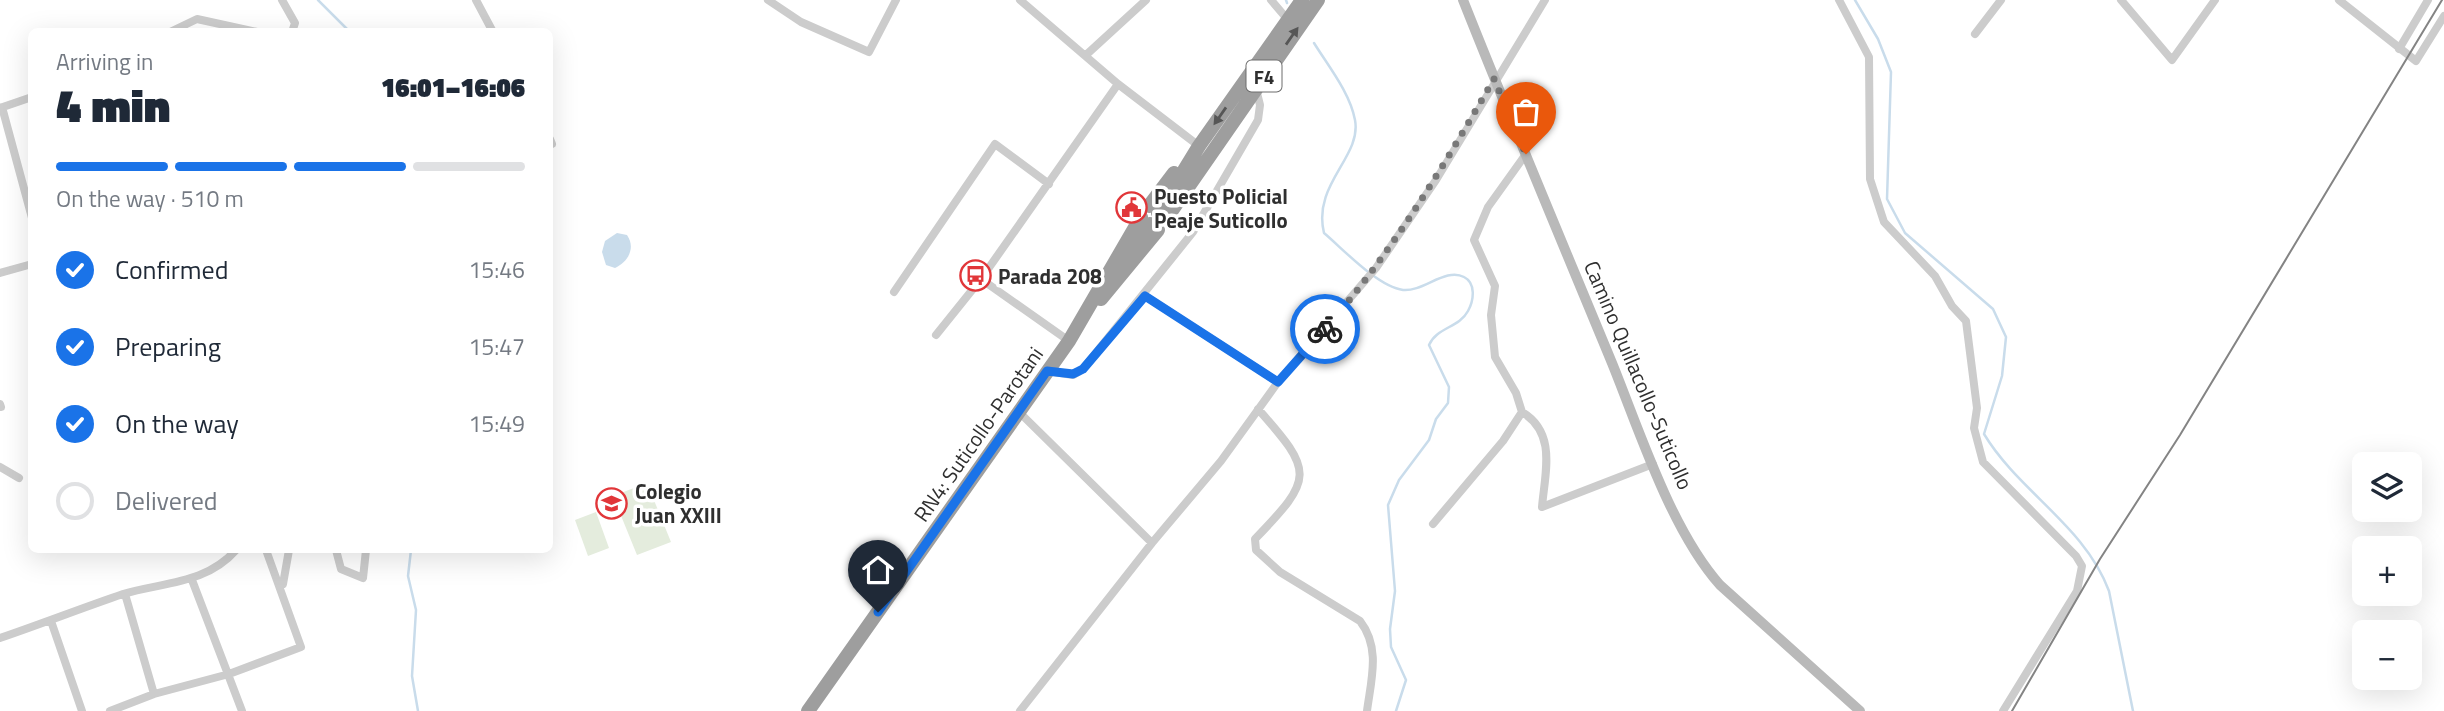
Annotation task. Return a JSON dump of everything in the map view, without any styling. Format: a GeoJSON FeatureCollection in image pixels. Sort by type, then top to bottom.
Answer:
{"type":"FeatureCollection","features":[{"type":"Feature","properties":{"kind":"highway","name":"F4"},"geometry":{"type":"LineString","coordinates":[[1154,218],[1199,146],[1302,0]]}},
{"type":"Feature","properties":{"kind":"highway","name":"F4"},"geometry":{"type":"LineString","coordinates":[[1154,218],[1256,89],[1318,0]]}},
{"type":"Feature","properties":{"kind":"highway","name":"RN4: Suticollo-Parotani"},"geometry":{"type":"LineString","coordinates":[[1084,318],[1154,218]]}},
{"type":"Feature","properties":{"kind":"highway","name":"RN4: Suticollo-Parotani"},"geometry":{"type":"LineString","coordinates":[[808,711],[1020,413],[1154,218]]}},
{"type":"Feature","properties":{"kind":"main road","name":"Camino Quillacollo-Suticollo"},"geometry":{"type":"LineString","coordinates":[[1463,0],[1653,464],[1703,566],[1720,585],[1860,711]]}},
{"type":"Feature","properties":{"kind":"street"},"geometry":{"type":"LineString","coordinates":[[282,0],[295,23],[293,28]]}},
{"type":"Feature","properties":{"kind":"street"},"geometry":{"type":"LineString","coordinates":[[476,0],[491,28]]}},
{"type":"Feature","properties":{"kind":"street"},"geometry":{"type":"LineString","coordinates":[[768,0],[801,22],[869,52],[896,0]]}},
{"type":"Feature","properties":{"kind":"street"},"geometry":{"type":"LineString","coordinates":[[1020,0],[1118,84],[1199,146]]}},
{"type":"Feature","properties":{"kind":"street"},"geometry":{"type":"LineString","coordinates":[[1086,55],[1146,0]]}},
{"type":"Feature","properties":{"kind":"street"},"geometry":{"type":"LineString","coordinates":[[1271,0],[1288,20]]}},
{"type":"Feature","properties":{"kind":"street"},"geometry":{"type":"LineString","coordinates":[[1020,711],[1152,542],[1221,461],[1278,382],[1376,268],[1436,180],[1494,79],[1545,0]]}},
{"type":"Feature","properties":{"kind":"street"},"geometry":{"type":"LineString","coordinates":[[1839,0],[1869,57],[1870,179],[1884,222],[1935,276],[1952,306],[1966,321],[1977,408],[1974,428],[1983,462],[2076,556],[2082,566],[2077,591],[2003,711]]}},
{"type":"Feature","properties":{"kind":"street"},"geometry":{"type":"LineString","coordinates":[[1975,34],[2001,0]]}},
{"type":"Feature","properties":{"kind":"street"},"geometry":{"type":"LineString","coordinates":[[2121,0],[2172,60],[2215,0]]}},
{"type":"Feature","properties":{"kind":"street"},"geometry":{"type":"LineString","coordinates":[[2339,0],[2416,61],[2444,16]]}},
{"type":"Feature","properties":{"kind":"street"},"geometry":{"type":"LineString","coordinates":[[2399,48],[2428,0]]}},
{"type":"Feature","properties":{"kind":"street"},"geometry":{"type":"LineString","coordinates":[[178,28],[197,19],[239,28]]}},
{"type":"Feature","properties":{"kind":"street"},"geometry":{"type":"LineString","coordinates":[[936,335],[981,279],[1118,84]]}},
{"type":"Feature","properties":{"kind":"street"},"geometry":{"type":"LineString","coordinates":[[1047,371],[1073,374],[1083,369],[1145,296],[1193,232],[1258,120],[1260,105],[1256,89]]}},
{"type":"Feature","properties":{"kind":"street"},"geometry":{"type":"LineString","coordinates":[[28,98],[1,107],[28,204]]}},
{"type":"Feature","properties":{"kind":"street"},"geometry":{"type":"LineString","coordinates":[[894,292],[995,145],[1049,184]]}},
{"type":"Feature","properties":{"kind":"street"},"geometry":{"type":"LineString","coordinates":[[1526,154],[1488,208],[1474,240],[1495,286],[1491,315],[1495,357],[1516,393],[1522,412],[1533,419],[1548,445],[1542,508],[1653,464]]}},
{"type":"Feature","properties":{"kind":"street"},"geometry":{"type":"LineString","coordinates":[[0,273],[28,265]]}},
{"type":"Feature","properties":{"kind":"street"},"geometry":{"type":"LineString","coordinates":[[981,279],[1069,341]]}},
{"type":"Feature","properties":{"kind":"street"},"geometry":{"type":"LineString","coordinates":[[1145,296],[1278,382]]}},
{"type":"Feature","properties":{"kind":"street"},"geometry":{"type":"LineString","coordinates":[[1258,409],[1292,447],[1301,474],[1294,496],[1255,539],[1256,550],[1280,572],[1360,621],[1369,633],[1374,656],[1367,711]]}},
{"type":"Feature","properties":{"kind":"street"},"geometry":{"type":"LineString","coordinates":[[1433,524],[1503,441],[1522,412]]}},
{"type":"Feature","properties":{"kind":"street"},"geometry":{"type":"LineString","coordinates":[[1020,413],[1152,542]]}},
{"type":"Feature","properties":{"kind":"street"},"geometry":{"type":"LineString","coordinates":[[0,467],[19,478]]}},
{"type":"Feature","properties":{"kind":"street"},"geometry":{"type":"LineString","coordinates":[[0,638],[125,594],[192,580],[224,563],[233,553]]}},
{"type":"Feature","properties":{"kind":"street"},"geometry":{"type":"LineString","coordinates":[[110,711],[154,694],[229,674],[301,647],[267,553]]}},
{"type":"Feature","properties":{"kind":"street"},"geometry":{"type":"LineString","coordinates":[[284,594],[282,580],[288,553]]}},
{"type":"Feature","properties":{"kind":"street"},"geometry":{"type":"LineString","coordinates":[[337,553],[341,569],[363,578],[366,553]]}},
{"type":"Feature","properties":{"kind":"street"},"geometry":{"type":"LineString","coordinates":[[192,580],[242,711]]}},
{"type":"Feature","properties":{"kind":"street"},"geometry":{"type":"LineString","coordinates":[[125,594],[154,694]]}},
{"type":"Feature","properties":{"kind":"street"},"geometry":{"type":"LineString","coordinates":[[51,621],[82,711]]}},
{"type":"Feature","properties":{"kind":"green space"},"geometry":{"type":"Polygon","coordinates":[[[647,483],[671,542],[637,555],[613,496],[647,483]]]}},
{"type":"Feature","properties":{"kind":"green space"},"geometry":{"type":"Polygon","coordinates":[[[596,512],[609,548],[588,556],[575,520],[596,512]]]}},
{"type":"Feature","properties":{"kind":"water"},"geometry":{"type":"Polygon","coordinates":[[[617,233],[627,235],[631,250],[624,262],[615,268],[606,265],[602,252],[605,241],[617,233]]]}},
{"type":"Feature","properties":{"kind":"waterway"},"geometry":{"type":"LineString","coordinates":[[318,0],[346,28]]}},
{"type":"Feature","properties":{"kind":"waterway"},"geometry":{"type":"LineString","coordinates":[[1855,0],[1878,39],[1891,72],[1887,199],[1905,233],[1993,309],[2006,337],[2002,376],[1984,434],[1998,455],[2068,528],[2098,568],[2109,591],[2133,711]]}},
{"type":"Feature","properties":{"kind":"waterway"},"geometry":{"type":"LineString","coordinates":[[1314,43],[1344,90],[1355,120],[1351,146],[1325,200],[1322,216],[1324,233],[1372,275],[1393,287],[1411,290],[1442,277],[1457,275],[1471,283],[1473,292],[1470,307],[1464,317],[1437,334],[1429,345],[1449,387],[1448,403],[1436,419],[1429,440],[1399,480],[1388,505],[1395,591],[1390,629],[1391,647],[1406,680],[1396,711]]}},
{"type":"Feature","properties":{"kind":"waterway"},"geometry":{"type":"LineString","coordinates":[[411,553],[408,576],[416,610],[412,676],[418,711]]}},
{"type":"Feature","properties":{"kind":"tram line"},"geometry":{"type":"LineString","coordinates":[[2012,711],[2100,559],[2180,435],[2442,0]]}},
{"type":"Feature","properties":{"kind":"way so far"},"geometry":{"type":"LineString","coordinates":[[1325,329],[1376,268],[1436,180],[1494,79],[1526,154]]}},
{"type":"Feature","properties":{"kind":"place","name":"Puesto Policial Peaje Suticollo"},"geometry":{"type":"Point","coordinates":[1131,208]}},
{"type":"Feature","properties":{"kind":"place","name":"Parada 208"},"geometry":{"type":"Point","coordinates":[975,276]}},
{"type":"Feature","properties":{"kind":"place","name":"Colegio Juan XXIII"},"geometry":{"type":"Point","coordinates":[612,503]}},
{"type":"Feature","properties":{"kind":"route"},"geometry":{"type":"LineString","coordinates":[[878,612],[1047,371],[1063,375],[1083,369],[1145,296],[1278,382],[1325,329]]}}]}
